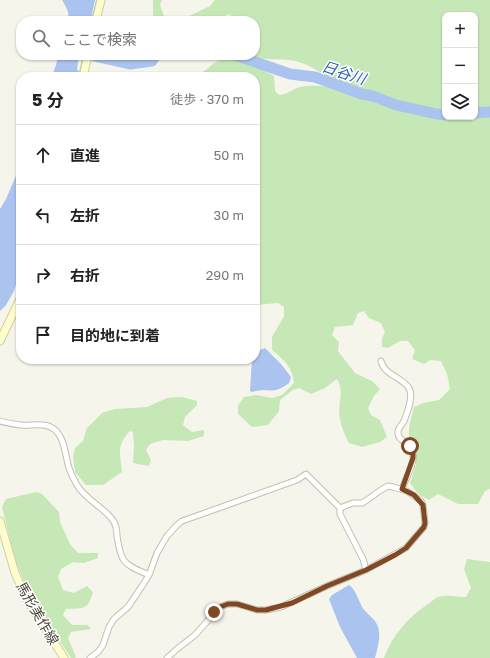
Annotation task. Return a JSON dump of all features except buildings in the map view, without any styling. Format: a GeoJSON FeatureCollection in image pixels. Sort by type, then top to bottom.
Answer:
{"type":"FeatureCollection","features":[{"type":"Feature","properties":{"kind":"main road"},"geometry":{"type":"LineString","coordinates":[[97,16],[101,0]]}},
{"type":"Feature","properties":{"kind":"main road"},"geometry":{"type":"LineString","coordinates":[[84,72],[87,60]]}},
{"type":"Feature","properties":{"kind":"main road"},"geometry":{"type":"LineString","coordinates":[[0,341],[16,307]]}},
{"type":"Feature","properties":{"kind":"main road","name":"馬形美作線"},"geometry":{"type":"LineString","coordinates":[[0,521],[15,573],[26,600],[64,658]]}},
{"type":"Feature","properties":{"kind":"street"},"geometry":{"type":"LineString","coordinates":[[380,361],[386,370],[409,389],[411,394],[406,417],[398,430],[400,438],[410,446],[413,454],[411,466],[402,489]]}},
{"type":"Feature","properties":{"kind":"street"},"geometry":{"type":"LineString","coordinates":[[0,421],[23,425],[42,425],[54,429],[62,440],[69,468],[77,486],[111,518],[116,526],[119,550],[124,562],[149,575]]}},
{"type":"Feature","properties":{"kind":"street"},"geometry":{"type":"LineString","coordinates":[[90,658],[103,645],[109,627],[128,607],[149,575],[153,563],[170,531],[182,521],[297,480],[306,474],[340,508],[340,514],[363,559],[366,570]]}},
{"type":"Feature","properties":{"kind":"street"},"geometry":{"type":"LineString","coordinates":[[167,658],[177,648],[195,635],[220,607],[228,604],[237,604],[257,610],[266,610],[281,607],[366,570],[406,548],[424,527],[425,523],[423,505],[414,495],[402,489],[388,486],[362,503],[353,503],[340,508]]}},
{"type":"Feature","properties":{"kind":"green space"},"geometry":{"type":"Polygon","coordinates":[[[153,0],[162,0],[160,5],[164,16],[153,16],[153,0]]]}},
{"type":"Feature","properties":{"kind":"green space"},"geometry":{"type":"Polygon","coordinates":[[[215,0],[490,0],[490,489],[485,491],[478,504],[458,504],[438,494],[429,500],[418,494],[410,483],[416,465],[416,452],[409,440],[409,427],[414,407],[423,403],[439,400],[450,389],[447,374],[441,361],[430,360],[424,364],[412,359],[415,350],[408,341],[400,341],[388,348],[382,347],[382,338],[385,332],[381,323],[369,318],[364,311],[358,313],[353,325],[335,327],[332,335],[339,342],[338,351],[355,373],[372,381],[380,389],[374,396],[368,408],[371,415],[380,420],[387,437],[380,442],[362,447],[349,443],[342,428],[339,413],[341,391],[337,379],[325,388],[311,394],[299,388],[293,390],[280,400],[279,411],[268,425],[252,427],[238,414],[238,406],[244,397],[256,395],[272,398],[282,395],[294,383],[290,368],[284,360],[272,350],[272,337],[284,316],[284,307],[278,303],[260,305],[260,72],[203,72],[219,60],[243,60],[274,76],[275,91],[279,95],[304,86],[329,87],[334,82],[324,74],[300,62],[260,58],[260,16],[232,16],[229,14],[224,16],[189,16],[210,6],[215,0]]]}},
{"type":"Feature","properties":{"kind":"green space"},"geometry":{"type":"Polygon","coordinates":[[[182,397],[197,401],[197,405],[185,417],[183,425],[192,432],[204,430],[204,436],[188,441],[163,440],[150,444],[146,450],[151,460],[149,466],[133,463],[133,432],[130,431],[123,441],[120,450],[122,472],[103,485],[86,485],[75,472],[73,457],[75,448],[83,441],[87,428],[102,413],[115,409],[147,407],[167,398],[182,397]]]}},
{"type":"Feature","properties":{"kind":"green space"},"geometry":{"type":"Polygon","coordinates":[[[36,492],[42,494],[59,512],[60,522],[70,544],[78,553],[98,553],[98,558],[84,563],[73,562],[61,569],[58,577],[63,590],[74,593],[87,586],[93,592],[87,605],[81,608],[66,609],[63,615],[72,625],[88,625],[91,629],[71,632],[68,638],[76,657],[75,658],[71,658],[30,597],[15,559],[2,507],[6,499],[36,492]]]}},
{"type":"Feature","properties":{"kind":"green space"},"geometry":{"type":"Polygon","coordinates":[[[467,559],[490,562],[490,658],[384,658],[391,642],[407,621],[434,599],[441,596],[466,597],[471,588],[464,569],[467,559]]]}},
{"type":"Feature","properties":{"kind":"water"},"geometry":{"type":"Polygon","coordinates":[[[62,0],[95,0],[92,16],[68,16],[66,7],[62,0]]]}},
{"type":"Feature","properties":{"kind":"water"},"geometry":{"type":"Polygon","coordinates":[[[57,60],[78,60],[77,70],[79,72],[54,72],[57,60]]]}},
{"type":"Feature","properties":{"kind":"water"},"geometry":{"type":"Polygon","coordinates":[[[16,176],[16,284],[6,305],[0,311],[0,209],[16,176]]]}},
{"type":"Feature","properties":{"kind":"water"},"geometry":{"type":"Polygon","coordinates":[[[265,348],[281,364],[291,377],[289,383],[275,390],[250,391],[252,364],[260,364],[260,350],[265,348]]]}},
{"type":"Feature","properties":{"kind":"water"},"geometry":{"type":"Polygon","coordinates":[[[349,585],[355,592],[363,609],[375,621],[379,630],[379,639],[375,658],[357,658],[340,627],[329,599],[332,595],[349,585]]]}},
{"type":"Feature","properties":{"kind":"waterway"},"geometry":{"type":"LineString","coordinates":[[93,16],[97,0]]}},
{"type":"Feature","properties":{"kind":"waterway"},"geometry":{"type":"LineString","coordinates":[[80,72],[83,60]]}},
{"type":"Feature","properties":{"kind":"waterway","name":"日谷川"},"geometry":{"type":"LineString","coordinates":[[112,60],[130,64],[153,60]]}},
{"type":"Feature","properties":{"kind":"waterway","name":"日谷川"},"geometry":{"type":"LineString","coordinates":[[249,60],[290,74],[315,77],[396,105],[442,115]]}},
{"type":"Feature","properties":{"kind":"waterway","name":"日谷川"},"geometry":{"type":"LineString","coordinates":[[478,113],[490,112]]}},
{"type":"Feature","properties":{"kind":"route"},"geometry":{"type":"LineString","coordinates":[[214,612],[220,607],[228,604],[237,604],[246,608],[257,610],[281,607],[366,570],[406,548],[424,527],[425,523],[423,505],[421,501],[414,495],[402,489],[413,458],[410,446]]}}]}
